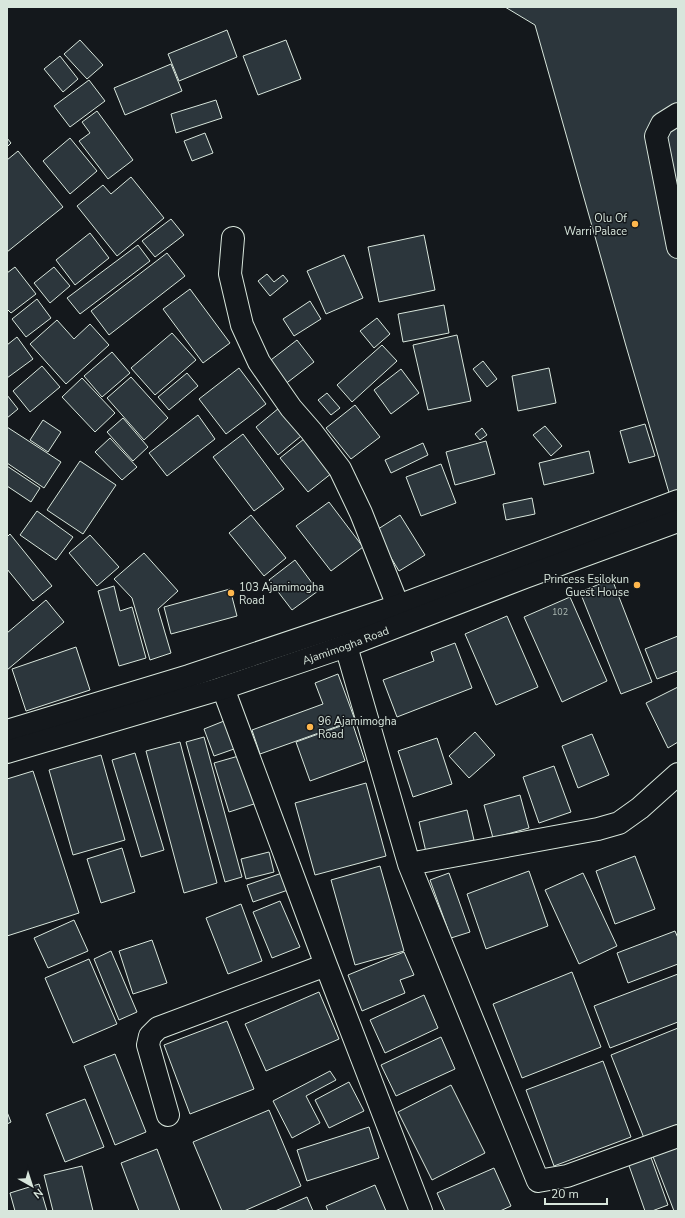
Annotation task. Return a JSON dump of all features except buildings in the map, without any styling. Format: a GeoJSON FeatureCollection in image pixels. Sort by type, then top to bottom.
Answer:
{"type":"FeatureCollection","features":[{"type":"Feature","properties":{"kind":"street"},"geometry":{"type":"LineString","coordinates":[[678,114],[662,124],[656,136],[678,248]]}},
{"type":"Feature","properties":{"kind":"street"},"geometry":{"type":"LineString","coordinates":[[233,238],[230,274],[242,325],[259,362],[291,408],[340,469],[361,513],[398,606]]}},
{"type":"Feature","properties":{"kind":"street","name":"Ajamimogha Road"},"geometry":{"type":"LineString","coordinates":[[7,731],[189,676],[398,606],[678,501]]}},
{"type":"Feature","properties":{"kind":"street","name":"Ajamimogha Road"},"geometry":{"type":"LineString","coordinates":[[7,752],[223,688],[346,646],[524,577],[678,521]]}},
{"type":"Feature","properties":{"kind":"street"},"geometry":{"type":"LineString","coordinates":[[346,646],[409,864],[538,1181],[567,1176],[678,1136]]}},
{"type":"Feature","properties":{"kind":"street"},"geometry":{"type":"LineString","coordinates":[[223,688],[326,965],[421,1211]]}},
{"type":"Feature","properties":{"kind":"street"},"geometry":{"type":"LineString","coordinates":[[409,864],[598,829],[619,823],[640,808],[678,774]]}},
{"type":"Feature","properties":{"kind":"street"},"geometry":{"type":"LineString","coordinates":[[168,1115],[148,1045],[150,1036],[158,1028],[326,965]]}},
{"type":"Feature","properties":{"kind":"place","name":"Olu Of Warri Palace"},"geometry":{"type":"Point","coordinates":[635,224]}},
{"type":"Feature","properties":{"kind":"place","name":"Princess Esilokun Guest House"},"geometry":{"type":"Point","coordinates":[637,585]}},
{"type":"Feature","properties":{"kind":"place","name":"103 Ajamimogha Road"},"geometry":{"type":"Point","coordinates":[231,593]}},
{"type":"Feature","properties":{"kind":"place","name":"96 Ajamimogha Road"},"geometry":{"type":"Point","coordinates":[310,727]}}]}
